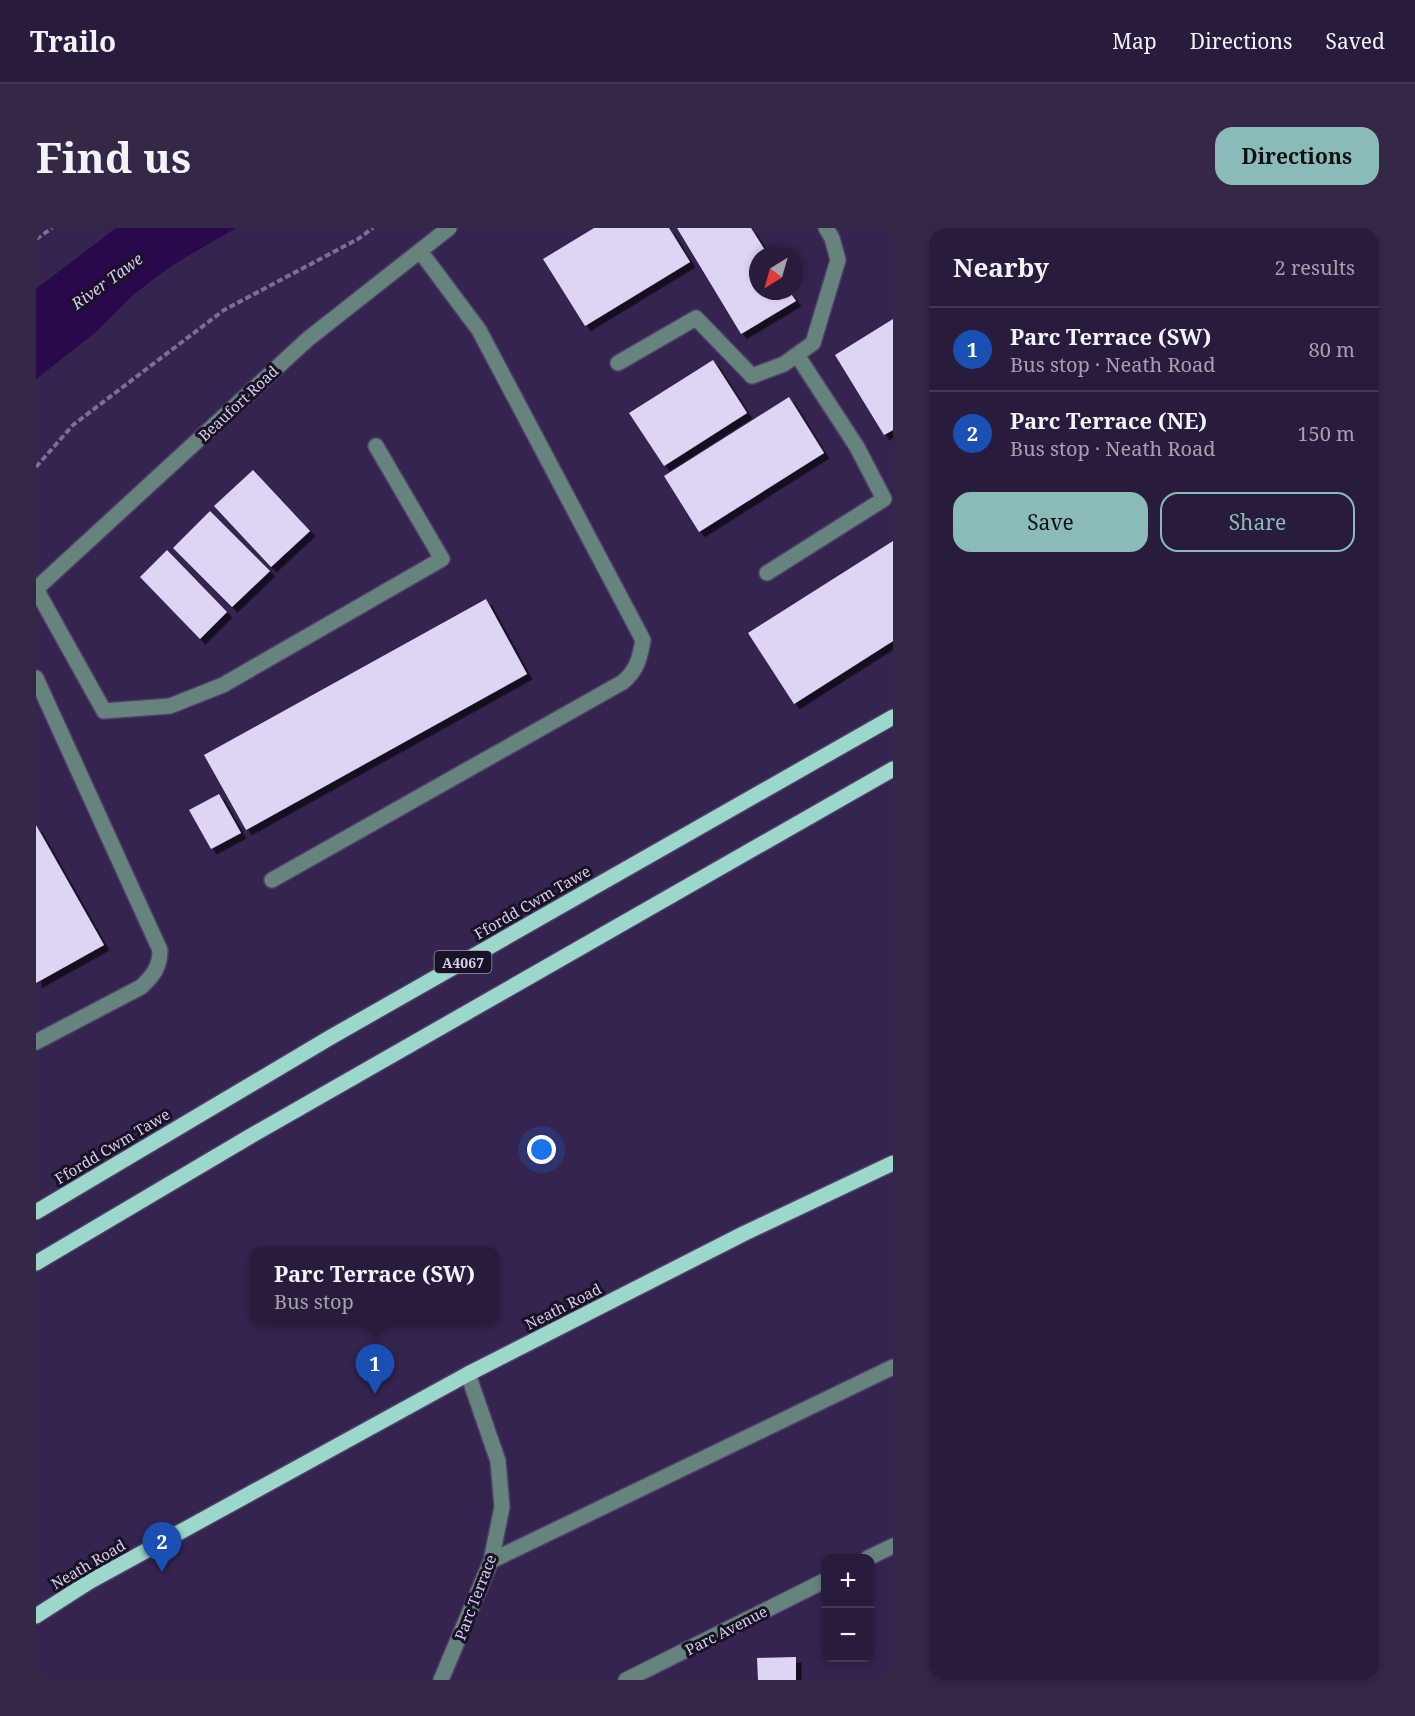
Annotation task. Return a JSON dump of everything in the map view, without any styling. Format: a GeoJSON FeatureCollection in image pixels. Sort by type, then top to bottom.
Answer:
{"type":"FeatureCollection","features":[{"type":"Feature","properties":{"kind":"main road","name":"Ffordd Cwm Tawe"},"geometry":{"type":"LineString","coordinates":[[36,1212],[341,1031],[893,717]]}},
{"type":"Feature","properties":{"kind":"main road","name":"A4067"},"geometry":{"type":"LineString","coordinates":[[36,1263],[249,1137],[893,769]]}},
{"type":"Feature","properties":{"kind":"main road","name":"Neath Road"},"geometry":{"type":"LineString","coordinates":[[36,1616],[89,1582],[468,1374],[743,1234],[893,1163]]}},
{"type":"Feature","properties":{"kind":"street","name":"Beaufort Road"},"geometry":{"type":"LineString","coordinates":[[36,589],[308,339],[449,228]]}},
{"type":"Feature","properties":{"kind":"street"},"geometry":{"type":"LineString","coordinates":[[618,363],[696,318],[752,376],[784,364],[813,343],[838,260],[832,238],[826,228]]}},
{"type":"Feature","properties":{"kind":"street"},"geometry":{"type":"LineString","coordinates":[[272,880],[623,682],[634,672],[640,658],[643,640],[479,330],[420,251]]}},
{"type":"Feature","properties":{"kind":"street"},"geometry":{"type":"LineString","coordinates":[[767,573],[888,496],[797,355]]}},
{"type":"Feature","properties":{"kind":"street"},"geometry":{"type":"LineString","coordinates":[[36,589],[104,711],[170,706],[223,685],[442,559],[376,446]]}},
{"type":"Feature","properties":{"kind":"street"},"geometry":{"type":"LineString","coordinates":[[36,678],[160,950],[160,962],[152,976],[141,987],[36,1042]]}},
{"type":"Feature","properties":{"kind":"street"},"geometry":{"type":"LineString","coordinates":[[491,1561],[893,1367]]}},
{"type":"Feature","properties":{"kind":"street","name":"Parc Terrace"},"geometry":{"type":"LineString","coordinates":[[441,1680],[491,1561],[502,1507],[498,1461],[468,1374]]}},
{"type":"Feature","properties":{"kind":"street"},"geometry":{"type":"LineString","coordinates":[[875,1555],[893,1546]]}},
{"type":"Feature","properties":{"kind":"street","name":"Parc Avenue"},"geometry":{"type":"LineString","coordinates":[[626,1680],[821,1582]]}},
{"type":"Feature","properties":{"kind":"path"},"geometry":{"type":"LineString","coordinates":[[36,239],[52,228]]}},
{"type":"Feature","properties":{"kind":"path"},"geometry":{"type":"LineString","coordinates":[[36,468],[73,424],[224,310],[374,228]]}},
{"type":"Feature","properties":{"kind":"water","name":"River Tawe"},"geometry":{"type":"Polygon","coordinates":[[[116,228],[236,228],[156,277],[132,296],[96,332],[36,379],[36,289],[116,228]]]}},
{"type":"Feature","properties":{"kind":"building"},"geometry":{"type":"Polygon","coordinates":[[[594,228],[669,228],[690,262],[585,326],[543,259],[594,228]]]}},
{"type":"Feature","properties":{"kind":"building"},"geometry":{"type":"Polygon","coordinates":[[[677,228],[751,228],[762,246],[749,246],[749,300],[796,301],[741,334],[677,228]]]}},
{"type":"Feature","properties":{"kind":"building"},"geometry":{"type":"Polygon","coordinates":[[[893,319],[893,430],[884,435],[835,355],[893,319]]]}},
{"type":"Feature","properties":{"kind":"building"},"geometry":{"type":"Polygon","coordinates":[[[713,360],[747,413],[664,466],[629,413],[713,360]]]}},
{"type":"Feature","properties":{"kind":"building"},"geometry":{"type":"Polygon","coordinates":[[[789,397],[824,453],[699,532],[664,476],[789,397]]]}},
{"type":"Feature","properties":{"kind":"building"},"geometry":{"type":"Polygon","coordinates":[[[253,470],[310,531],[271,567],[214,506],[253,470]]]}},
{"type":"Feature","properties":{"kind":"building"},"geometry":{"type":"Polygon","coordinates":[[[210,511],[270,571],[232,607],[173,548],[210,511]]]}},
{"type":"Feature","properties":{"kind":"building"},"geometry":{"type":"Polygon","coordinates":[[[893,541],[893,641],[794,704],[748,633],[893,541]]]}},
{"type":"Feature","properties":{"kind":"building"},"geometry":{"type":"Polygon","coordinates":[[[167,550],[227,612],[200,639],[140,577],[167,550]]]}},
{"type":"Feature","properties":{"kind":"building"},"geometry":{"type":"Polygon","coordinates":[[[486,599],[527,674],[246,830],[204,755],[486,599]]]}},
{"type":"Feature","properties":{"kind":"building"},"geometry":{"type":"Polygon","coordinates":[[[219,794],[241,833],[211,849],[189,810],[219,794]]]}},
{"type":"Feature","properties":{"kind":"building"},"geometry":{"type":"Polygon","coordinates":[[[36,825],[104,945],[36,983],[36,825]]]}},
{"type":"Feature","properties":{"kind":"building"},"geometry":{"type":"Polygon","coordinates":[[[796,1657],[796,1680],[758,1680],[757,1658],[796,1657]]]}},
{"type":"Feature","properties":{"kind":"place","name":"Parc Terrace (SW)"},"geometry":{"type":"Point","coordinates":[375,1394]}},
{"type":"Feature","properties":{"kind":"place","name":"Parc Terrace (NE)"},"geometry":{"type":"Point","coordinates":[162,1572]}}]}
